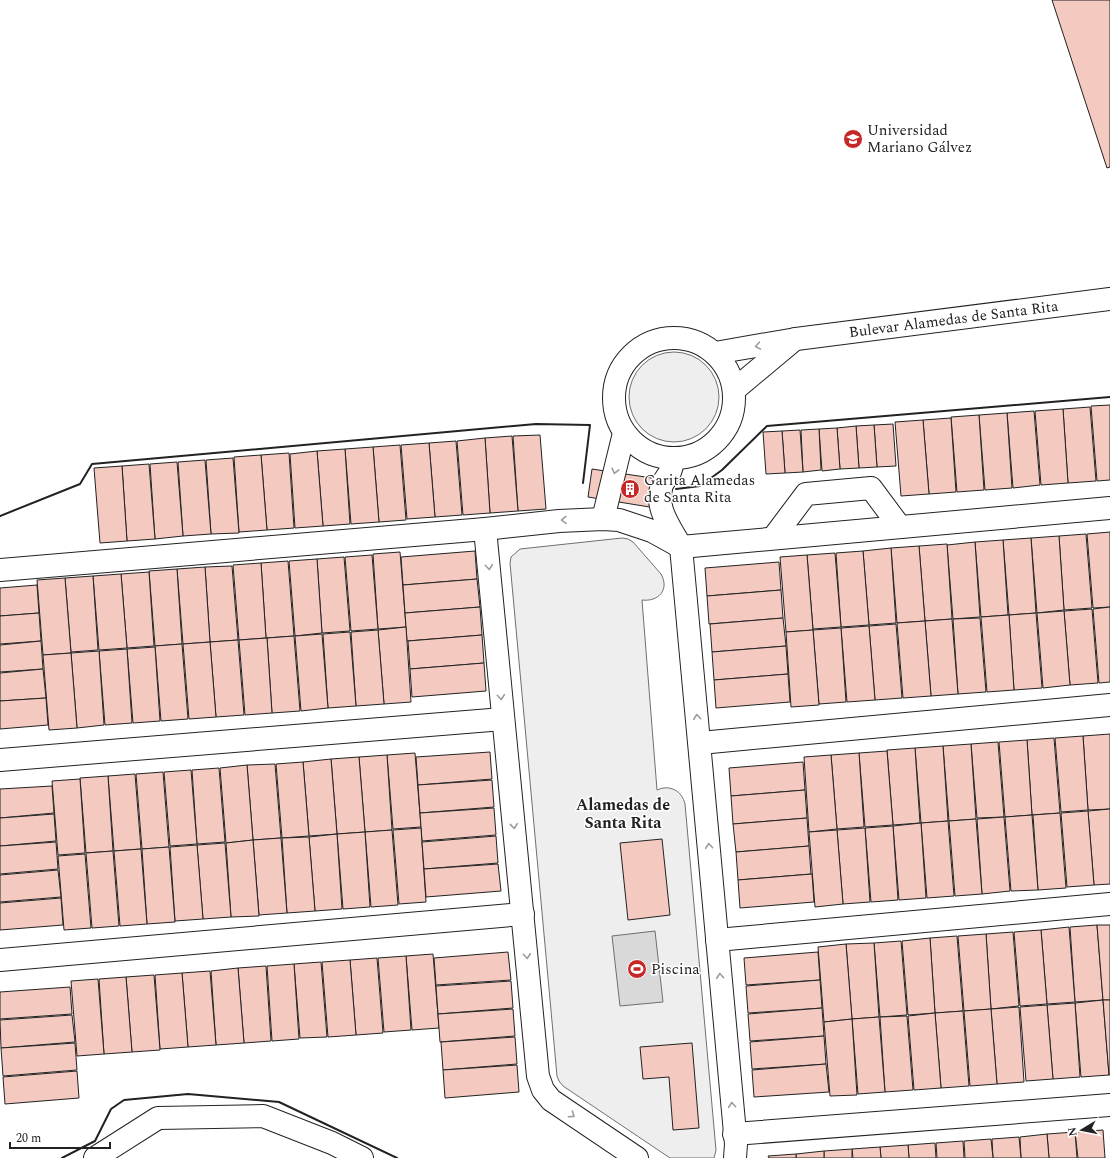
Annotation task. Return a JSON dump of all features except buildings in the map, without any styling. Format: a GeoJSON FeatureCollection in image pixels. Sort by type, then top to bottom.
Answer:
{"type":"FeatureCollection","features":[{"type":"Feature","properties":{"kind":"street","name":"Bulevar Alamedas de Santa Rita"},"geometry":{"type":"LineString","coordinates":[[715,353],[796,339],[1110,299]]}},
{"type":"Feature","properties":{"kind":"street"},"geometry":{"type":"LineString","coordinates":[[680,337],[699,343],[715,353],[728,370],[734,390],[734,407],[729,424],[720,439],[706,450],[691,457],[673,459],[655,456],[638,447],[624,433],[616,415],[614,396],[618,376],[627,359],[642,347],[660,339],[680,337]]}},
{"type":"Feature","properties":{"kind":"street"},"geometry":{"type":"LineString","coordinates":[[734,390],[796,339]]}},
{"type":"Feature","properties":{"kind":"street"},"geometry":{"type":"LineString","coordinates":[[603,519],[624,433]]}},
{"type":"Feature","properties":{"kind":"street"},"geometry":{"type":"LineString","coordinates":[[673,459],[670,472],[666,476],[662,485],[660,497],[661,508],[664,516],[681,547],[736,1144],[735,1158]]}},
{"type":"Feature","properties":{"kind":"street"},"geometry":{"type":"LineString","coordinates":[[773,538],[806,494],[871,488],[900,527]]}},
{"type":"Feature","properties":{"kind":"street"},"geometry":{"type":"LineString","coordinates":[[0,570],[485,529],[559,521],[603,519],[619,520],[652,531],[681,547],[1110,508]]}},
{"type":"Feature","properties":{"kind":"street"},"geometry":{"type":"LineString","coordinates":[[485,529],[537,1071],[543,1090],[551,1100],[637,1158]]}},
{"type":"Feature","properties":{"kind":"street"},"geometry":{"type":"LineString","coordinates":[[700,743],[1110,705]]}},
{"type":"Feature","properties":{"kind":"street"},"geometry":{"type":"LineString","coordinates":[[0,760],[503,719]]}},
{"type":"Feature","properties":{"kind":"street"},"geometry":{"type":"LineString","coordinates":[[717,940],[1110,904]]}},
{"type":"Feature","properties":{"kind":"street"},"geometry":{"type":"LineString","coordinates":[[0,960],[523,914]]}},
{"type":"Feature","properties":{"kind":"street"},"geometry":{"type":"LineString","coordinates":[[734,1134],[1110,1105]]}},
{"type":"Feature","properties":{"kind":"street"},"geometry":{"type":"LineString","coordinates":[[95,1158],[158,1118],[263,1116],[332,1143],[362,1158]]}},
{"type":"Feature","properties":{"kind":"shaded area"},"geometry":{"type":"Polygon","coordinates":[[[674,352],[691,355],[706,365],[716,380],[719,397],[716,414],[706,429],[691,439],[674,442],[657,439],[642,429],[632,414],[629,397],[632,380],[642,365],[657,355],[674,352]]]}},
{"type":"Feature","properties":{"kind":"shaded area"},"geometry":{"type":"Polygon","coordinates":[[[622,538],[633,542],[661,574],[664,585],[661,594],[657,597],[642,600],[657,790],[662,788],[671,788],[675,790],[681,795],[685,804],[716,1150],[714,1158],[670,1158],[563,1086],[557,1076],[510,563],[511,557],[520,549],[622,538]]]}},
{"type":"Feature","properties":{"kind":"shaded area","name":"Piscina"},"geometry":{"type":"Polygon","coordinates":[[[655,931],[663,1002],[620,1006],[612,936],[655,931]]]}},
{"type":"Feature","properties":{"kind":"wall"},"geometry":{"type":"LineString","coordinates":[[676,489],[700,486],[722,470],[767,426],[1110,397]]}},
{"type":"Feature","properties":{"kind":"wall"},"geometry":{"type":"LineString","coordinates":[[0,516],[80,484],[92,464],[536,424],[590,425],[583,483]]}},
{"type":"Feature","properties":{"kind":"wall"},"geometry":{"type":"LineString","coordinates":[[62,1158],[95,1141],[111,1109],[124,1100],[188,1094],[279,1102],[397,1158]]}},
{"type":"Feature","properties":{"kind":"place","name":"Universidad Mariano Gálvez"},"geometry":{"type":"Point","coordinates":[853,139]}},
{"type":"Feature","properties":{"kind":"place","name":"Garita Alamedas de Santa Rita"},"geometry":{"type":"Point","coordinates":[630,489]}},
{"type":"Feature","properties":{"kind":"place","name":"Piscina"},"geometry":{"type":"Point","coordinates":[637,969]}},
{"type":"Feature","properties":{"kind":"district","name":"Alamedas de Santa Rita"},"geometry":{"type":"Point","coordinates":[623,814]}}]}
